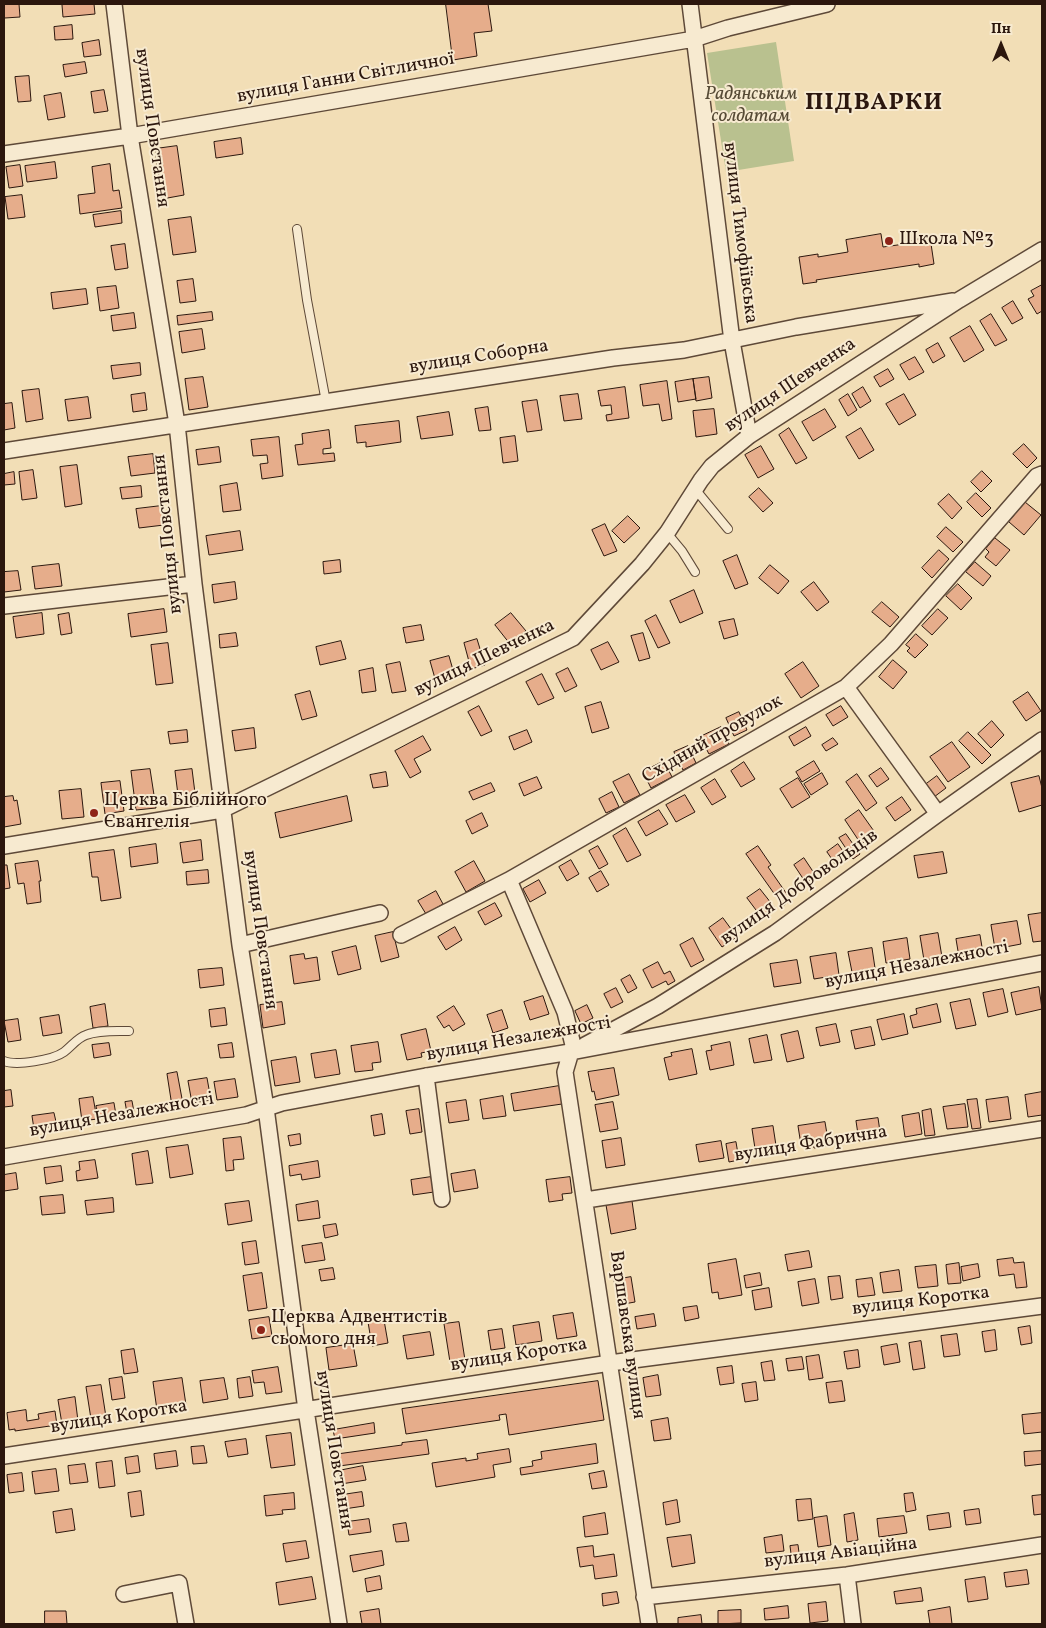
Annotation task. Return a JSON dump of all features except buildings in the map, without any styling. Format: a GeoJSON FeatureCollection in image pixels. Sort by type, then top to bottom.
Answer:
{"type":"FeatureCollection","features":[{"type":"Feature","properties":{"kind":"street","name":"вулиця Повстання"},"geometry":{"type":"LineString","coordinates":[[114,4],[130,136],[177,424],[194,584],[240,945],[266,1108],[306,1410],[339,1624]]}},
{"type":"Feature","properties":{"kind":"street","name":"вулиця Тимофіївська"},"geometry":{"type":"LineString","coordinates":[[690,4],[732,341],[749,436]]}},
{"type":"Feature","properties":{"kind":"street","name":"вулиця Ганни Світличної"},"geometry":{"type":"LineString","coordinates":[[4,154],[130,136],[694,40],[728,28],[827,4]]}},
{"type":"Feature","properties":{"kind":"street","name":"вулиця Шевченка"},"geometry":{"type":"LineString","coordinates":[[4,846],[222,810],[573,638],[642,564],[667,533],[712,466],[749,436],[959,300],[1042,250]]}},
{"type":"Feature","properties":{"kind":"street","name":"вулиця Соборна"},"geometry":{"type":"LineString","coordinates":[[4,451],[603,359],[684,350],[796,327],[959,300]]}},
{"type":"Feature","properties":{"kind":"street","name":"Східний провулок"},"geometry":{"type":"LineString","coordinates":[[400,934],[509,880],[846,686],[891,644],[1037,476],[1042,474]]}},
{"type":"Feature","properties":{"kind":"street"},"geometry":{"type":"LineString","coordinates":[[4,606],[194,584]]}},
{"type":"Feature","properties":{"kind":"street"},"geometry":{"type":"LineString","coordinates":[[846,686],[938,814]]}},
{"type":"Feature","properties":{"kind":"street","name":"вулиця Добровольців"},"geometry":{"type":"LineString","coordinates":[[570,1052],[658,1006],[775,933],[1042,740]]}},
{"type":"Feature","properties":{"kind":"street"},"geometry":{"type":"LineString","coordinates":[[509,880],[565,1012],[573,1045],[570,1052]]}},
{"type":"Feature","properties":{"kind":"street"},"geometry":{"type":"LineString","coordinates":[[240,945],[380,913]]}},
{"type":"Feature","properties":{"kind":"street","name":"вулиця Незалежності"},"geometry":{"type":"LineString","coordinates":[[4,1157],[246,1115],[282,1102],[570,1052],[1042,962]]}},
{"type":"Feature","properties":{"kind":"street","name":"Варшавська вулиця"},"geometry":{"type":"LineString","coordinates":[[570,1052],[565,1072],[586,1200],[649,1624]]}},
{"type":"Feature","properties":{"kind":"street"},"geometry":{"type":"LineString","coordinates":[[426,1076],[442,1198]]}},
{"type":"Feature","properties":{"kind":"street","name":"вулиця Фабрична"},"geometry":{"type":"LineString","coordinates":[[586,1200],[1042,1129]]}},
{"type":"Feature","properties":{"kind":"street","name":"вулиця Коротка"},"geometry":{"type":"LineString","coordinates":[[4,1456],[610,1362],[1042,1306]]}},
{"type":"Feature","properties":{"kind":"street","name":"вулиця Авіаційна"},"geometry":{"type":"LineString","coordinates":[[644,1597],[847,1575],[1042,1545]]}},
{"type":"Feature","properties":{"kind":"street"},"geometry":{"type":"LineString","coordinates":[[847,1575],[853,1624]]}},
{"type":"Feature","properties":{"kind":"street"},"geometry":{"type":"LineString","coordinates":[[124,1594],[179,1583],[186,1624]]}},
{"type":"Feature","properties":{"kind":"lane"},"geometry":{"type":"LineString","coordinates":[[297,229],[307,300],[326,402]]}},
{"type":"Feature","properties":{"kind":"lane"},"geometry":{"type":"LineString","coordinates":[[695,489],[728,529]]}},
{"type":"Feature","properties":{"kind":"lane"},"geometry":{"type":"LineString","coordinates":[[667,533],[682,551],[695,572]]}},
{"type":"Feature","properties":{"kind":"lane"},"geometry":{"type":"LineString","coordinates":[[4,1060],[12,1063],[51,1058],[63,1053],[78,1038],[88,1034],[129,1030]]}},
{"type":"Feature","properties":{"kind":"green space","name":"Радянським солдатам"},"geometry":{"type":"Polygon","coordinates":[[[776,42],[794,161],[726,172],[707,53],[776,42]]]}},
{"type":"Feature","properties":{"kind":"place","name":"Школа №3"},"geometry":{"type":"Point","coordinates":[889,241]}},
{"type":"Feature","properties":{"kind":"place","name":"Церква Біблійного Євангелія"},"geometry":{"type":"Point","coordinates":[94,813]}},
{"type":"Feature","properties":{"kind":"place","name":"Церква Адвентистів сьомого дня"},"geometry":{"type":"Point","coordinates":[261,1330]}},
{"type":"Feature","properties":{"kind":"district","name":"ПІДВАРКИ"},"geometry":{"type":"Point","coordinates":[874,105]}}]}
